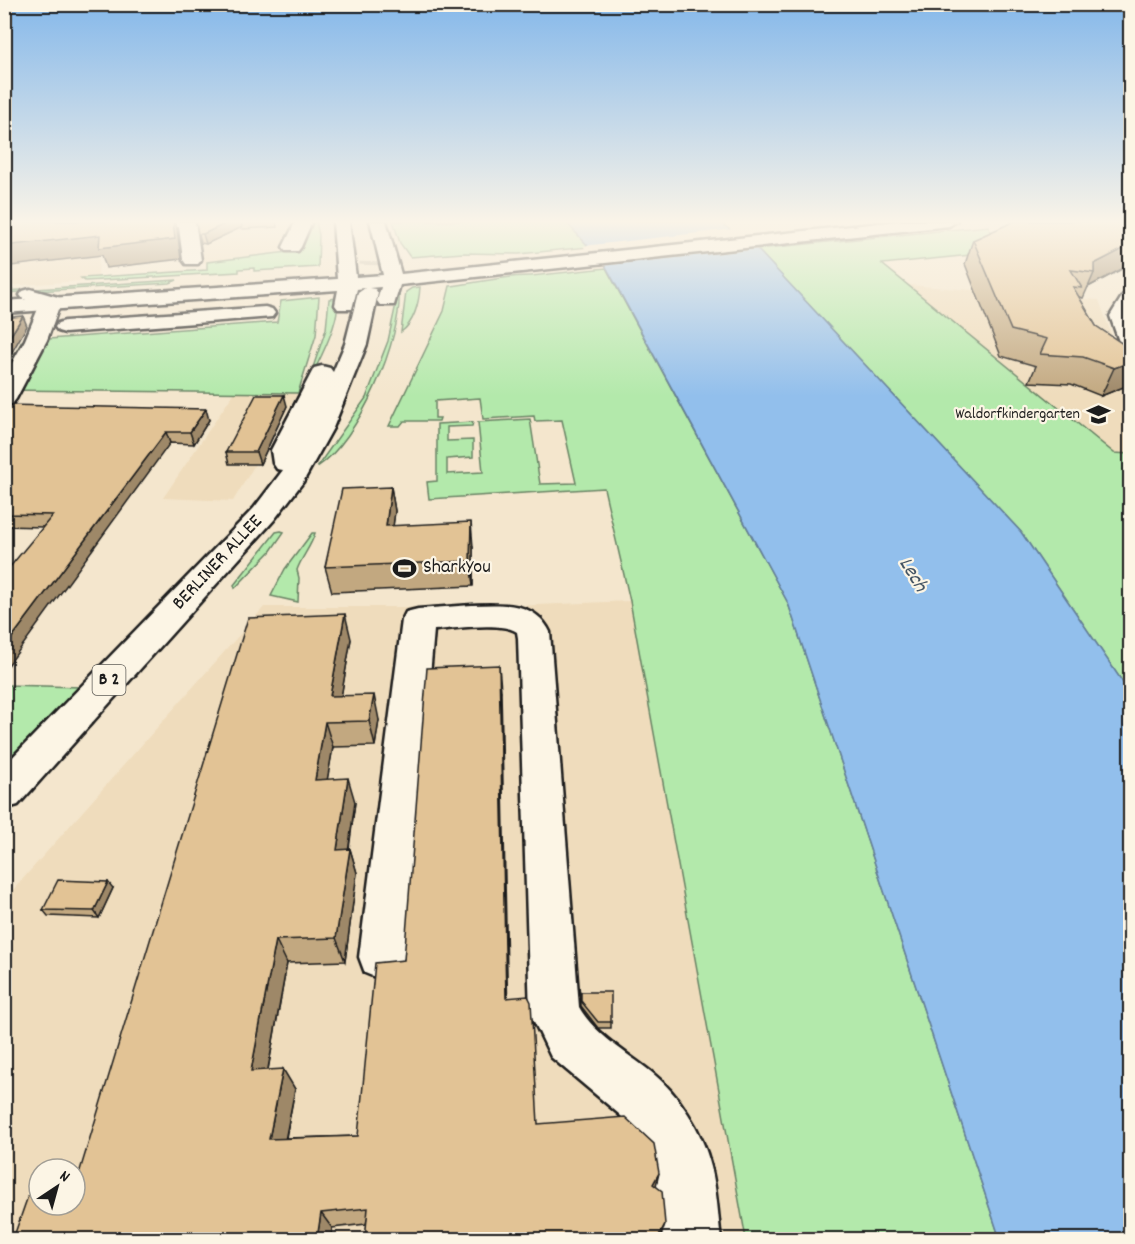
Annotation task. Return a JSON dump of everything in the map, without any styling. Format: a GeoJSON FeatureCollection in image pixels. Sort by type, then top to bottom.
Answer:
{"type":"FeatureCollection","features":[{"type":"Feature","properties":{"kind":"main road","name":"BERLINER ALLEE"},"geometry":{"type":"LineString","coordinates":[[4,793],[264,514],[289,482],[321,428],[356,344],[353,279]]}},
{"type":"Feature","properties":{"kind":"main road"},"geometry":{"type":"LineString","coordinates":[[4,297],[40,300],[163,298],[354,283],[373,279]]}},
{"type":"Feature","properties":{"kind":"main road"},"geometry":{"type":"LineString","coordinates":[[383,327],[391,279]]}},
{"type":"Feature","properties":{"kind":"main road"},"geometry":{"type":"LineString","coordinates":[[4,307],[40,300],[354,283]]}},
{"type":"Feature","properties":{"kind":"main road"},"geometry":{"type":"LineString","coordinates":[[154,321],[163,298]]}},
{"type":"Feature","properties":{"kind":"main road"},"geometry":{"type":"LineString","coordinates":[[1131,299],[1120,316],[1131,345]]}},
{"type":"Feature","properties":{"kind":"main road"},"geometry":{"type":"LineString","coordinates":[[4,399],[36,340],[40,300]]}},
{"type":"Feature","properties":{"kind":"main road"},"geometry":{"type":"LineString","coordinates":[[65,327],[265,313]]}},
{"type":"Feature","properties":{"kind":"main road"},"geometry":{"type":"LineString","coordinates":[[289,482],[321,457],[349,415],[376,349]]}},
{"type":"Feature","properties":{"kind":"main road"},"geometry":{"type":"LineString","coordinates":[[382,957],[418,620],[506,616],[522,620],[533,628],[536,638],[555,1013],[569,1040],[638,1095],[657,1114],[683,1166],[692,1239]]}},
{"type":"Feature","properties":{"kind":"shaded area"},"geometry":{"type":"Polygon","coordinates":[[[5,279],[98,279],[98,280],[5,286],[5,279]]]}},
{"type":"Feature","properties":{"kind":"shaded area"},"geometry":{"type":"Polygon","coordinates":[[[908,285],[1099,300],[1116,347],[1130,374],[1130,454],[1114,453],[908,285]]]}},
{"type":"Feature","properties":{"kind":"shaded area"},"geometry":{"type":"Polygon","coordinates":[[[234,393],[298,393],[233,501],[163,498],[234,393]]]}},
{"type":"Feature","properties":{"kind":"shaded area"},"geometry":{"type":"Polygon","coordinates":[[[630,601],[746,1239],[5,1240],[5,899],[264,607],[491,607],[630,601]]]}},
{"type":"Feature","properties":{"kind":"green space"},"geometry":{"type":"Polygon","coordinates":[[[82,279],[118,279],[85,281],[82,279]]]}},
{"type":"Feature","properties":{"kind":"green space"},"geometry":{"type":"Polygon","coordinates":[[[498,279],[612,279],[788,603],[1000,1239],[746,1239],[630,601],[604,488],[429,499],[427,482],[437,481],[437,424],[473,422],[472,426],[447,427],[447,441],[473,440],[473,457],[447,459],[447,474],[483,472],[478,422],[530,419],[540,484],[576,483],[562,420],[535,421],[534,416],[483,419],[480,398],[435,401],[435,418],[440,418],[439,421],[404,421],[400,426],[389,426],[444,311],[450,286],[498,279]]]}},
{"type":"Feature","properties":{"kind":"green space"},"geometry":{"type":"Polygon","coordinates":[[[785,279],[900,279],[1114,453],[1130,454],[1130,693],[1021,532],[785,279]]]}},
{"type":"Feature","properties":{"kind":"green space"},"geometry":{"type":"Polygon","coordinates":[[[177,280],[170,283],[5,293],[5,291],[177,280]]]}},
{"type":"Feature","properties":{"kind":"green space"},"geometry":{"type":"Polygon","coordinates":[[[420,287],[415,312],[406,328],[401,332],[406,292],[420,287]]]}},
{"type":"Feature","properties":{"kind":"green space"},"geometry":{"type":"Polygon","coordinates":[[[399,290],[394,334],[375,387],[348,436],[317,467],[366,398],[388,341],[399,290]]]}},
{"type":"Feature","properties":{"kind":"green space"},"geometry":{"type":"Polygon","coordinates":[[[319,297],[316,335],[298,393],[5,390],[5,371],[22,341],[277,322],[281,301],[319,297]]]}},
{"type":"Feature","properties":{"kind":"green space"},"geometry":{"type":"Polygon","coordinates":[[[337,298],[336,318],[307,385],[326,329],[329,299],[337,298]]]}},
{"type":"Feature","properties":{"kind":"green space"},"geometry":{"type":"Polygon","coordinates":[[[276,532],[284,532],[270,552],[235,588],[234,585],[276,532]]]}},
{"type":"Feature","properties":{"kind":"green space"},"geometry":{"type":"Polygon","coordinates":[[[312,533],[315,533],[297,570],[298,602],[271,596],[285,569],[312,533]]]}},
{"type":"Feature","properties":{"kind":"green space"},"geometry":{"type":"Polygon","coordinates":[[[5,685],[81,687],[5,762],[5,685]]]}},
{"type":"Feature","properties":{"kind":"water","name":"Lech"},"geometry":{"type":"Polygon","coordinates":[[[613,279],[785,279],[1021,532],[1130,693],[1130,1239],[1000,1239],[788,603],[613,279]]]}},
{"type":"Feature","properties":{"kind":"building"},"geometry":{"type":"Polygon","coordinates":[[[989,279],[1077,279],[1082,288],[1073,287],[1096,326],[1123,344],[1131,345],[1131,362],[1114,368],[1083,357],[1040,354],[1047,339],[1011,330],[989,279]]]}},
{"type":"Feature","properties":{"kind":"building"},"geometry":{"type":"Polygon","coordinates":[[[23,316],[4,346],[4,318],[23,316]]]}},
{"type":"Feature","properties":{"kind":"building"},"geometry":{"type":"Polygon","coordinates":[[[256,395],[284,395],[256,452],[226,452],[256,395]]]}},
{"type":"Feature","properties":{"kind":"building"},"geometry":{"type":"Polygon","coordinates":[[[4,405],[206,409],[190,432],[166,432],[4,648],[4,574],[53,515],[4,514],[4,405]]]}},
{"type":"Feature","properties":{"kind":"building"},"geometry":{"type":"Polygon","coordinates":[[[391,487],[386,526],[471,522],[470,561],[325,567],[342,489],[391,487]]]}},
{"type":"Feature","properties":{"kind":"building"},"geometry":{"type":"Polygon","coordinates":[[[345,614],[330,696],[374,695],[369,721],[325,722],[315,780],[348,778],[337,850],[350,849],[336,938],[276,940],[251,1071],[283,1069],[269,1139],[358,1136],[375,963],[404,960],[427,668],[499,665],[506,998],[528,996],[531,1002],[538,1124],[625,1117],[654,1144],[659,1173],[653,1184],[662,1191],[665,1224],[657,1239],[365,1239],[368,1208],[321,1213],[317,1239],[13,1239],[27,1199],[27,1217],[87,1217],[87,1157],[84,1157],[248,618],[345,614]]]}},
{"type":"Feature","properties":{"kind":"building"},"geometry":{"type":"Polygon","coordinates":[[[58,880],[108,882],[94,911],[43,910],[58,880]]]}},
{"type":"Feature","properties":{"kind":"building"},"geometry":{"type":"Polygon","coordinates":[[[581,992],[611,992],[611,1022],[598,1022],[581,1001],[581,992]]]}},
{"type":"Feature","properties":{"kind":"tunnel"},"geometry":{"type":"LineString","coordinates":[[368,279],[368,293]]}},
{"type":"Feature","properties":{"kind":"place","name":"Waldorfkindergarten"},"geometry":{"type":"Point","coordinates":[1098,414]}},
{"type":"Feature","properties":{"kind":"place","name":"SharkYou"},"geometry":{"type":"Point","coordinates":[405,568]}}]}
